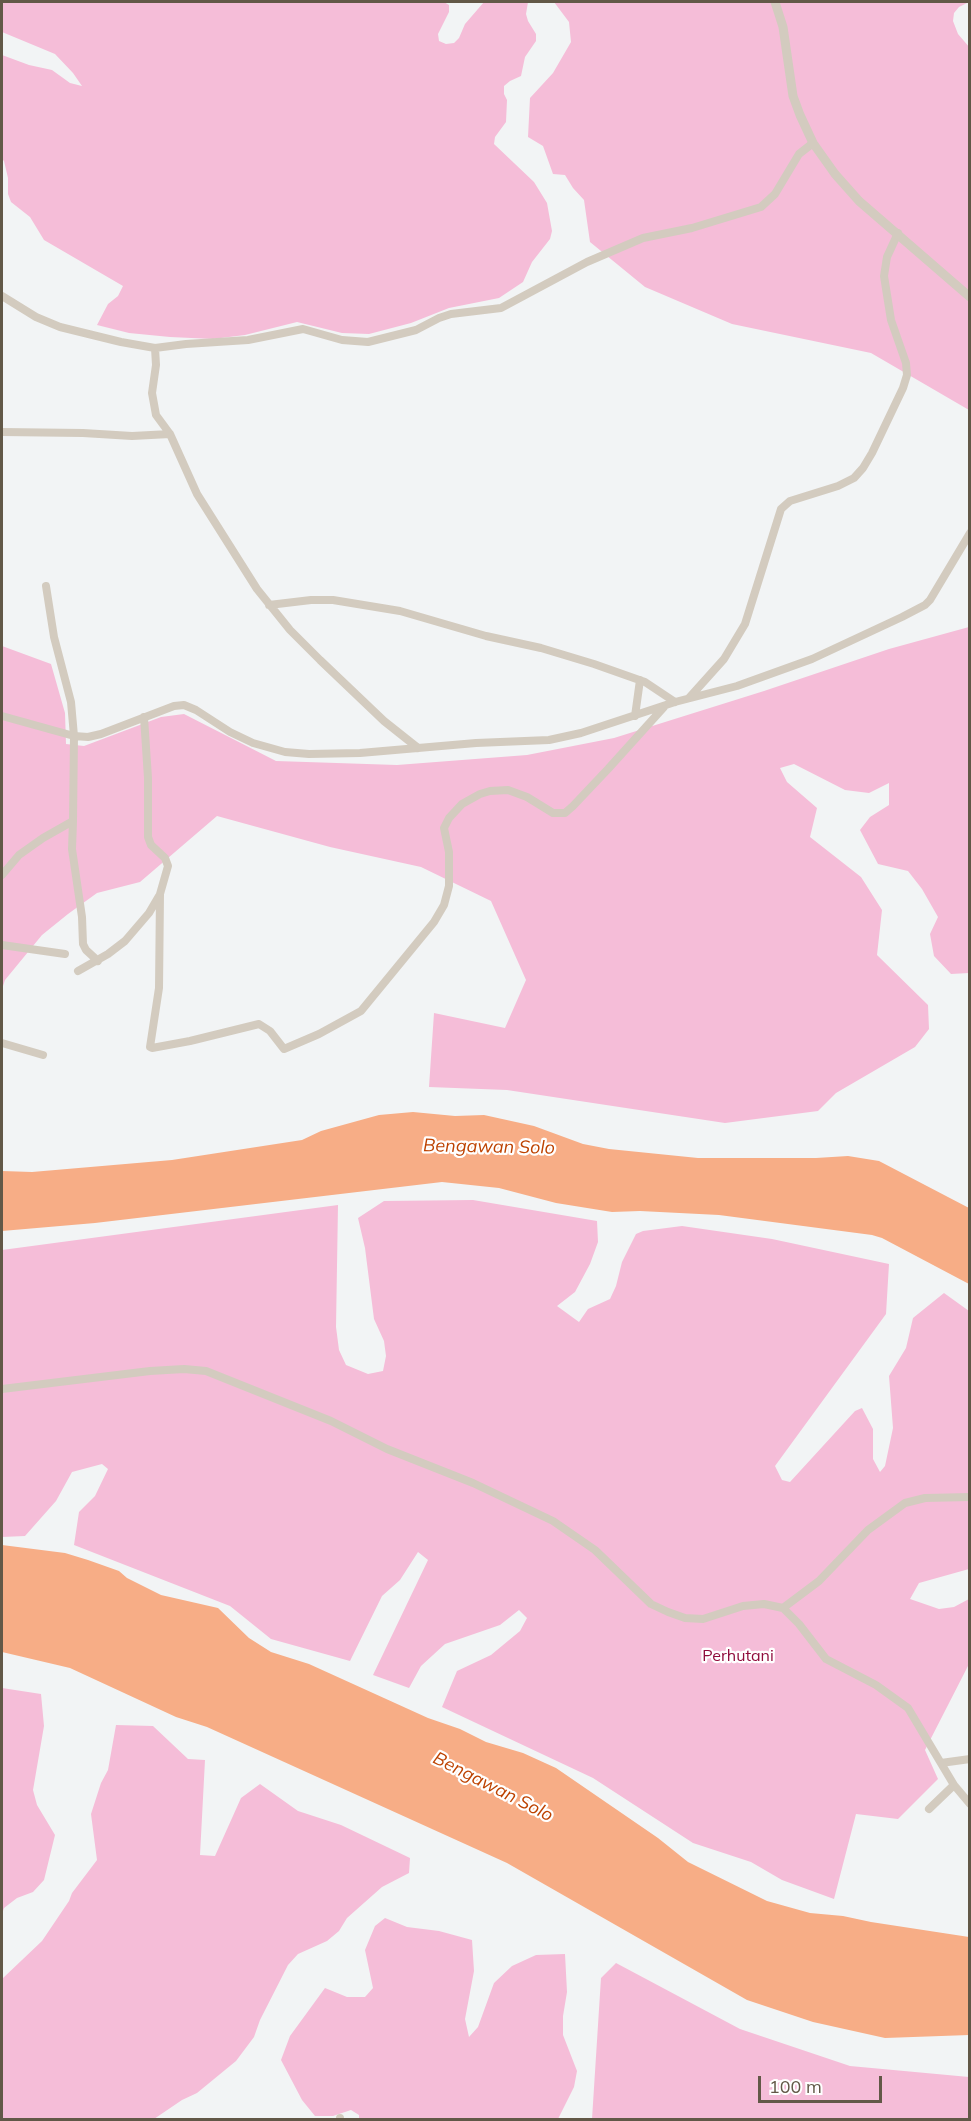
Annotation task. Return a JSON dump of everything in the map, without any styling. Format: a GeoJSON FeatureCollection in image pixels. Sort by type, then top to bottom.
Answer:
{"type":"FeatureCollection","features":[{"type":"Feature","properties":{"kind":"street"},"geometry":{"type":"LineString","coordinates":[[775,2],[784,35],[793,96],[813,143],[835,174],[859,201],[969,297]]}},
{"type":"Feature","properties":{"kind":"street"},"geometry":{"type":"LineString","coordinates":[[2,296],[36,317],[60,327],[155,348],[248,340],[303,329],[342,340],[368,342],[416,330],[451,314],[501,308],[587,262],[637,241],[692,228],[761,207],[775,194],[799,154],[813,143]]}},
{"type":"Feature","properties":{"kind":"street"},"geometry":{"type":"LineString","coordinates":[[689,698],[724,658],[745,624],[781,509],[790,501],[830,489],[854,478],[872,453],[903,388],[907,375],[906,363],[891,320],[884,276],[887,257],[898,233]]}},
{"type":"Feature","properties":{"kind":"street"},"geometry":{"type":"LineString","coordinates":[[155,348],[156,365],[152,400],[156,415],[170,434],[197,494],[256,589],[320,660],[384,721],[418,748]]}},
{"type":"Feature","properties":{"kind":"street"},"geometry":{"type":"LineString","coordinates":[[2,432],[132,436],[170,434]]}},
{"type":"Feature","properties":{"kind":"street"},"geometry":{"type":"LineString","coordinates":[[2,716],[74,736],[97,735],[174,706],[184,705],[253,743],[285,752],[309,754],[360,753],[476,742],[549,740],[581,733],[789,668],[925,605],[935,593],[969,533]]}},
{"type":"Feature","properties":{"kind":"street"},"geometry":{"type":"LineString","coordinates":[[46,586],[54,637],[69,693],[74,736],[72,849],[82,917],[83,944],[98,961]]}},
{"type":"Feature","properties":{"kind":"street"},"geometry":{"type":"LineString","coordinates":[[269,605],[333,600],[400,611],[486,636],[542,648],[640,680],[675,702]]}},
{"type":"Feature","properties":{"kind":"street"},"geometry":{"type":"LineString","coordinates":[[634,716],[640,680]]}},
{"type":"Feature","properties":{"kind":"street"},"geometry":{"type":"LineString","coordinates":[[144,717],[148,778],[148,837],[151,845],[168,864],[160,894],[159,988],[150,1047],[190,1041],[259,1024],[268,1029],[280,1046],[286,1049],[320,1034],[361,1011],[434,922],[444,905],[449,886],[449,852],[444,828],[449,818],[462,804],[490,791],[508,790],[527,797],[554,813],[565,813],[608,770],[663,707]]}},
{"type":"Feature","properties":{"kind":"street"},"geometry":{"type":"LineString","coordinates":[[2,875],[19,855],[73,821]]}},
{"type":"Feature","properties":{"kind":"street"},"geometry":{"type":"LineString","coordinates":[[78,971],[116,949],[136,931],[160,894]]}},
{"type":"Feature","properties":{"kind":"street"},"geometry":{"type":"LineString","coordinates":[[2,945],[65,954]]}},
{"type":"Feature","properties":{"kind":"street"},"geometry":{"type":"LineString","coordinates":[[2,1043],[43,1055]]}},
{"type":"Feature","properties":{"kind":"street"},"geometry":{"type":"LineString","coordinates":[[2,1389],[150,1371],[184,1369],[206,1371],[331,1421],[387,1449],[473,1483],[553,1521],[595,1550],[651,1604],[669,1612],[685,1618],[703,1619],[743,1606],[770,1604],[783,1608],[799,1624],[826,1659],[876,1685],[904,1704],[954,1785],[969,1804]]}},
{"type":"Feature","properties":{"kind":"street"},"geometry":{"type":"LineString","coordinates":[[783,1608],[819,1581],[868,1530],[905,1503],[925,1498],[969,1497]]}},
{"type":"Feature","properties":{"kind":"street"},"geometry":{"type":"LineString","coordinates":[[941,1763],[969,1759]]}},
{"type":"Feature","properties":{"kind":"street"},"geometry":{"type":"LineString","coordinates":[[929,1809],[954,1785]]}},
{"type":"Feature","properties":{"kind":"green space"},"geometry":{"type":"Polygon","coordinates":[[[2,2],[444,2],[449,5],[449,12],[438,34],[439,41],[446,44],[454,43],[459,38],[465,24],[484,2],[528,2],[526,14],[536,34],[536,41],[525,57],[521,76],[504,86],[507,100],[506,122],[495,137],[494,144],[534,182],[547,203],[552,231],[550,239],[532,262],[523,282],[499,298],[449,308],[411,323],[369,334],[342,333],[297,322],[245,335],[213,339],[129,333],[97,325],[108,304],[118,296],[123,286],[44,240],[30,217],[11,202],[8,194],[8,178],[2,159],[2,55],[29,65],[52,70],[70,83],[82,86],[55,54],[2,32],[2,2]]]}},
{"type":"Feature","properties":{"kind":"green space"},"geometry":{"type":"Polygon","coordinates":[[[554,2],[969,2],[959,7],[954,13],[953,21],[958,34],[970,48],[969,410],[871,353],[732,324],[645,287],[590,242],[584,200],[565,175],[553,174],[543,146],[528,137],[530,98],[553,73],[571,42],[569,22],[554,2]]]}},
{"type":"Feature","properties":{"kind":"green space"},"geometry":{"type":"Polygon","coordinates":[[[969,627],[969,973],[951,974],[934,956],[930,934],[938,917],[922,889],[908,871],[878,864],[860,830],[870,817],[889,805],[889,783],[869,793],[845,790],[794,764],[780,768],[787,782],[817,808],[810,837],[861,877],[882,910],[877,955],[928,1005],[929,1029],[915,1047],[836,1093],[818,1111],[725,1123],[507,1090],[429,1087],[434,1013],[505,1028],[526,980],[491,901],[421,867],[330,847],[217,816],[140,882],[97,893],[68,914],[42,935],[5,980],[2,989],[2,646],[51,664],[65,713],[66,744],[84,746],[161,717],[184,714],[276,761],[397,765],[527,755],[614,738],[889,649],[969,627]]]}},
{"type":"Feature","properties":{"kind":"green space","name":"Perhutani"},"geometry":{"type":"Polygon","coordinates":[[[473,1200],[597,1221],[598,1242],[590,1264],[575,1292],[557,1306],[579,1322],[588,1309],[610,1299],[622,1262],[636,1234],[643,1231],[682,1226],[772,1239],[889,1264],[886,1314],[775,1466],[782,1480],[790,1482],[855,1411],[862,1408],[873,1429],[873,1459],[880,1472],[885,1466],[893,1428],[889,1376],[906,1348],[913,1318],[944,1293],[969,1311],[969,1569],[919,1583],[910,1599],[939,1609],[954,1607],[969,1599],[969,1664],[925,1750],[938,1779],[898,1819],[856,1814],[834,1899],[782,1880],[751,1862],[693,1843],[593,1778],[442,1707],[457,1671],[491,1655],[520,1631],[527,1618],[519,1610],[500,1625],[445,1644],[421,1666],[409,1688],[373,1675],[428,1560],[418,1552],[400,1580],[382,1596],[350,1661],[271,1639],[230,1606],[74,1545],[79,1512],[95,1496],[108,1469],[102,1464],[72,1472],[56,1501],[25,1536],[2,1537],[2,1250],[338,1205],[336,1327],[339,1350],[346,1365],[368,1374],[383,1371],[386,1356],[384,1341],[374,1319],[365,1248],[358,1218],[384,1201],[473,1200]]]}},
{"type":"Feature","properties":{"kind":"green space"},"geometry":{"type":"Polygon","coordinates":[[[2,1688],[41,1694],[44,1726],[33,1790],[37,1805],[55,1835],[44,1880],[33,1892],[17,1898],[4,1908],[2,1914],[2,1688]]]}},
{"type":"Feature","properties":{"kind":"green space"},"geometry":{"type":"Polygon","coordinates":[[[116,1725],[153,1726],[188,1759],[205,1760],[200,1855],[215,1856],[241,1798],[260,1784],[298,1811],[341,1825],[410,1858],[409,1873],[382,1887],[347,1918],[339,1931],[327,1941],[298,1954],[288,1965],[260,2020],[254,2037],[236,2061],[197,2093],[154,2119],[2,2119],[2,1979],[42,1941],[72,1893],[97,1860],[91,1814],[101,1783],[108,1770],[116,1725]]]}},
{"type":"Feature","properties":{"kind":"green space"},"geometry":{"type":"Polygon","coordinates":[[[385,1918],[407,1927],[439,1931],[472,1940],[474,1971],[465,2019],[469,2037],[478,2027],[494,1983],[512,1966],[536,1955],[565,1954],[567,1992],[563,2035],[577,2071],[574,2087],[558,2119],[359,2120],[359,2115],[351,2110],[333,2116],[315,2116],[302,2100],[281,2060],[290,2036],[325,1988],[347,1997],[365,1997],[373,1988],[365,1950],[375,1926],[385,1918]]]}},
{"type":"Feature","properties":{"kind":"green space"},"geometry":{"type":"Polygon","coordinates":[[[616,1963],[740,2029],[850,2066],[969,2077],[969,2119],[592,2119],[601,1978],[616,1963]]]}},
{"type":"Feature","properties":{"kind":"water","name":"Bengawan Solo"},"geometry":{"type":"Polygon","coordinates":[[[413,1112],[455,1116],[484,1115],[534,1126],[583,1144],[609,1149],[698,1158],[848,1156],[879,1161],[969,1208],[969,1284],[882,1238],[872,1235],[719,1215],[612,1212],[556,1203],[499,1188],[442,1182],[95,1223],[2,1231],[2,1171],[32,1172],[172,1160],[302,1140],[321,1131],[379,1115],[413,1112]]]}},
{"type":"Feature","properties":{"kind":"water","name":"Bengawan Solo"},"geometry":{"type":"Polygon","coordinates":[[[2,1545],[65,1553],[119,1571],[127,1578],[161,1595],[218,1608],[249,1638],[271,1652],[309,1664],[428,1718],[460,1729],[486,1742],[523,1753],[556,1768],[658,1838],[688,1862],[767,1901],[810,1913],[843,1916],[969,1937],[969,2035],[885,2038],[813,2022],[747,2000],[507,1863],[207,1727],[176,1717],[70,1668],[2,1652],[2,1545]]]}}]}
